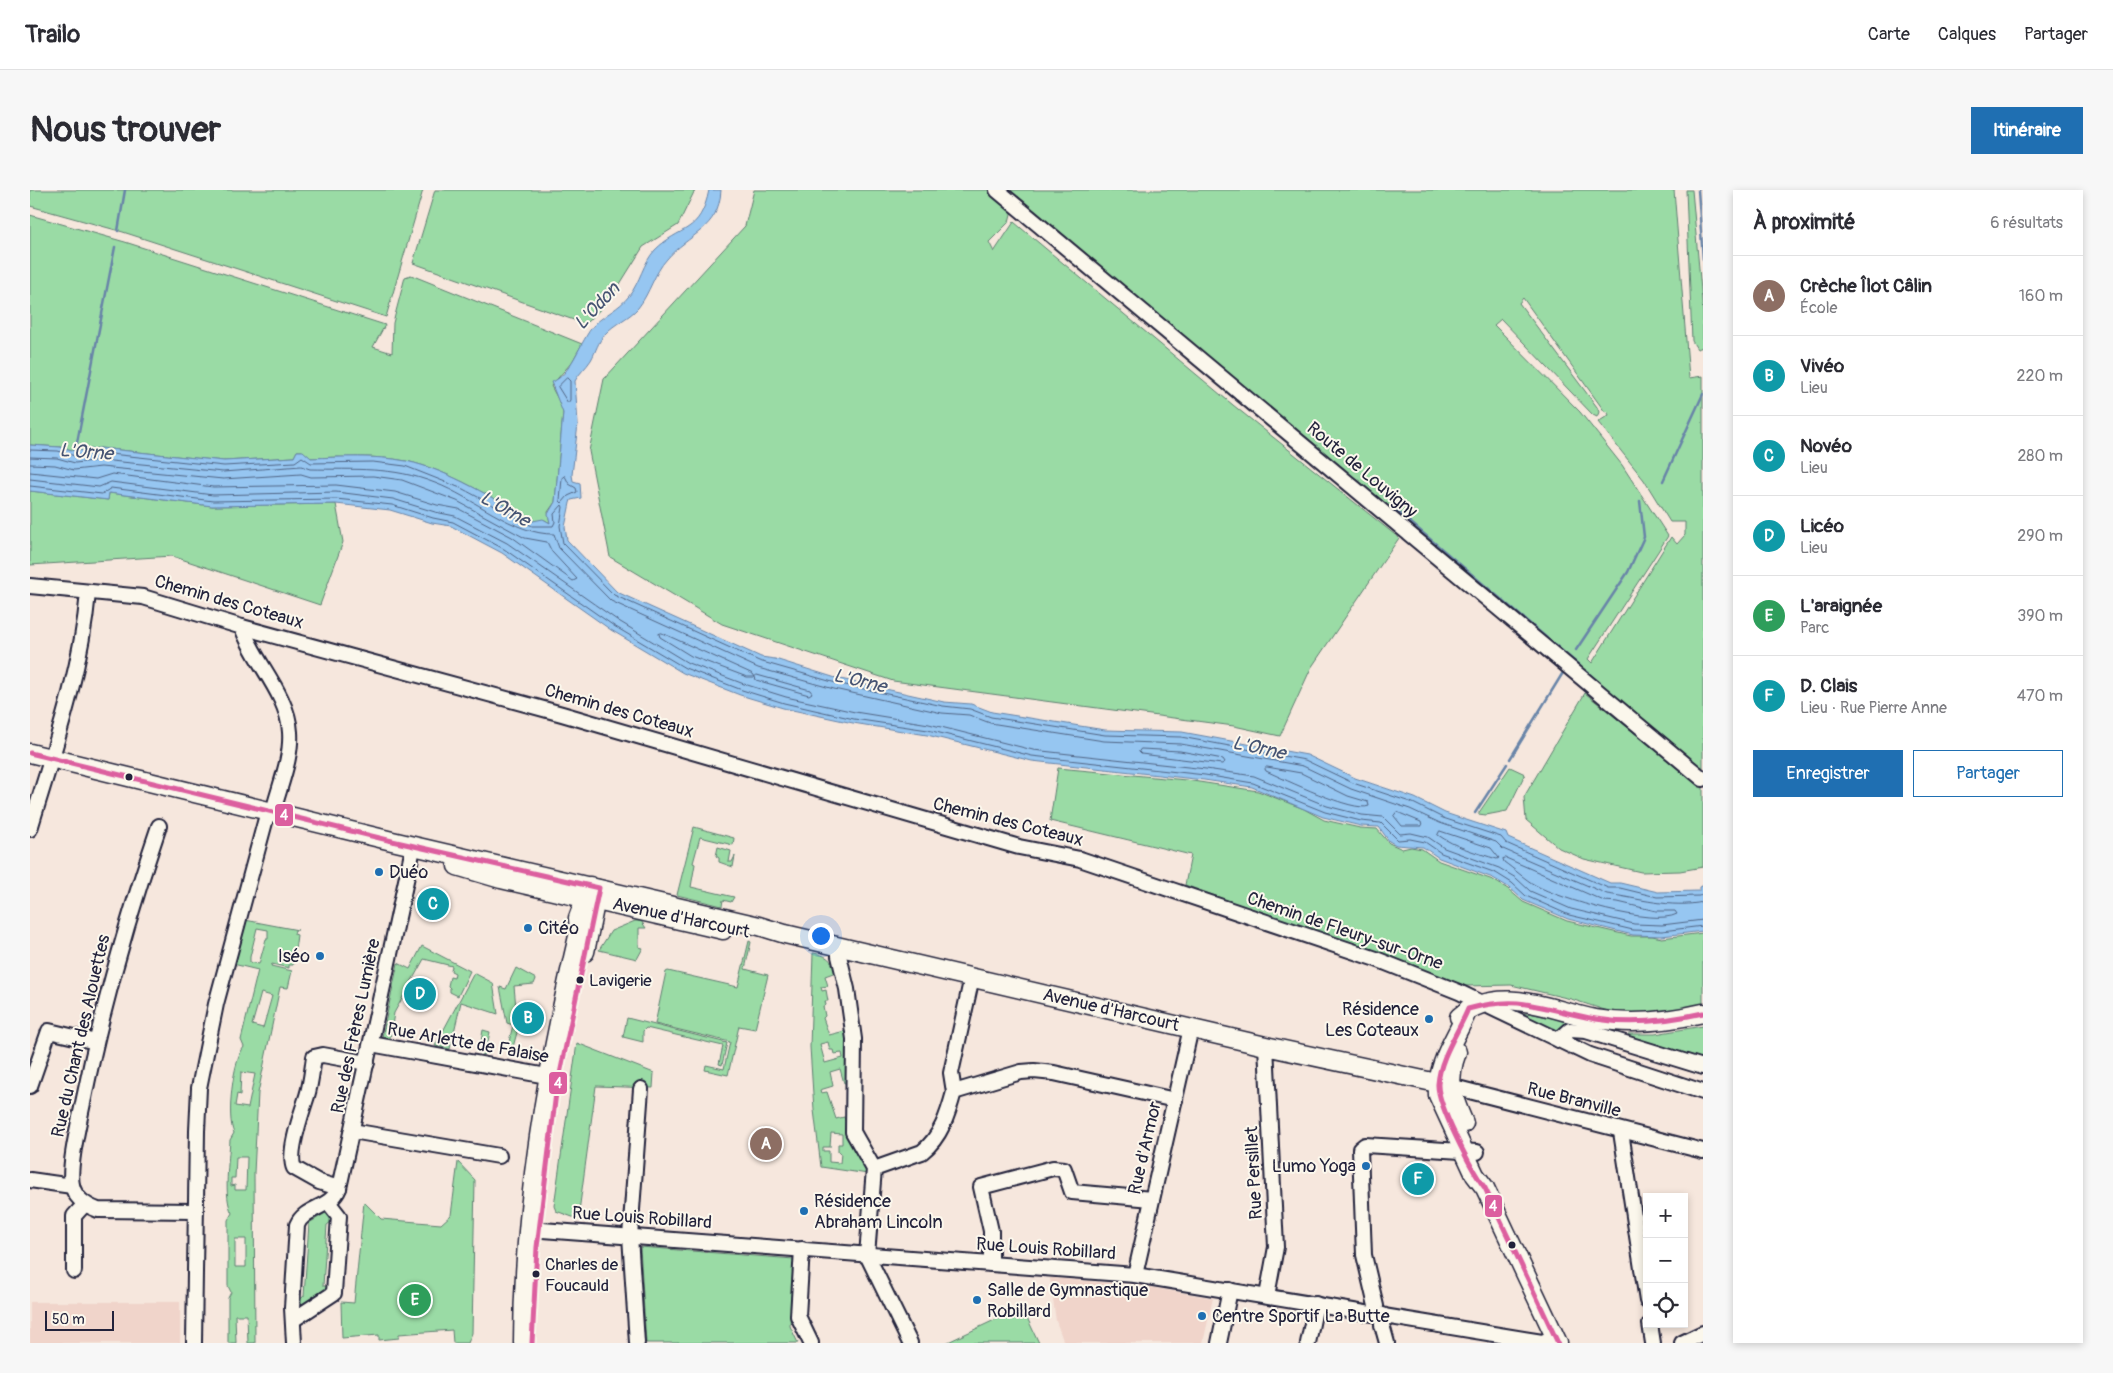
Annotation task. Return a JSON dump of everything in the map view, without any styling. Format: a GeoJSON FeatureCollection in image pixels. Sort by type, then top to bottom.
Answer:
{"type":"FeatureCollection","features":[{"type":"Feature","properties":{"kind":"main road"},"geometry":{"type":"LineString","coordinates":[[30,753],[392,841]]}},
{"type":"Feature","properties":{"kind":"main road","name":"Avenue d'Harcourt"},"geometry":{"type":"LineString","coordinates":[[392,841],[412,853],[501,879],[593,893]]}},
{"type":"Feature","properties":{"kind":"main road","name":"Avenue d'Harcourt"},"geometry":{"type":"LineString","coordinates":[[392,841],[730,931],[762,935],[785,934],[1266,1046],[1444,1084]]}},
{"type":"Feature","properties":{"kind":"main road"},"geometry":{"type":"LineString","coordinates":[[523,1343],[534,1229],[553,1077],[574,974],[579,932],[578,918],[593,893]]}},
{"type":"Feature","properties":{"kind":"main road"},"geometry":{"type":"LineString","coordinates":[[1401,1076],[1417,1072],[1430,1064],[1457,1019],[1477,1007],[1497,1001],[1524,1001],[1596,1019],[1641,1021],[1674,1019],[1703,1013]]}},
{"type":"Feature","properties":{"kind":"main road"},"geometry":{"type":"LineString","coordinates":[[1477,1007],[1443,1060],[1444,1084],[1438,1095],[1470,1151],[1475,1175],[1486,1188],[1556,1340]]}},
{"type":"Feature","properties":{"kind":"main road"},"geometry":{"type":"LineString","coordinates":[[532,1343],[534,1229]]}},
{"type":"Feature","properties":{"kind":"street","name":"Route de Louvigny"},"geometry":{"type":"LineString","coordinates":[[998,190],[1703,779]]}},
{"type":"Feature","properties":{"kind":"street","name":"Chemin des Coteaux"},"geometry":{"type":"LineString","coordinates":[[30,586],[143,597],[242,627],[562,714],[1019,846],[1080,859],[1192,897]]}},
{"type":"Feature","properties":{"kind":"street"},"geometry":{"type":"LineString","coordinates":[[30,829],[62,720],[86,616],[88,593]]}},
{"type":"Feature","properties":{"kind":"street"},"geometry":{"type":"LineString","coordinates":[[194,1343],[197,1125],[203,1061],[253,865],[289,746],[289,726],[281,702],[248,644],[242,627]]}},
{"type":"Feature","properties":{"kind":"street","name":"Rue du Chant des Alouettes"},"geometry":{"type":"LineString","coordinates":[[72,1186],[73,1148],[96,1042],[131,909],[160,826]]}},
{"type":"Feature","properties":{"kind":"street","name":"Rue des Frères Lumière"},"geometry":{"type":"LineString","coordinates":[[294,1343],[293,1320],[297,1225],[301,1217],[335,1198],[339,1188],[412,853]]}},
{"type":"Feature","properties":{"kind":"street","name":"Chemin de Fleury-sur-Orne"},"geometry":{"type":"LineString","coordinates":[[1192,897],[1376,958],[1459,992],[1477,1007]]}},
{"type":"Feature","properties":{"kind":"street"},"geometry":{"type":"LineString","coordinates":[[839,946],[839,956],[847,989],[854,1039],[853,1132],[862,1152],[874,1169],[867,1254],[910,1343]]}},
{"type":"Feature","properties":{"kind":"street"},"geometry":{"type":"LineString","coordinates":[[874,1169],[922,1152],[928,1148],[943,1126],[954,1092],[951,1073],[972,977]]}},
{"type":"Feature","properties":{"kind":"street"},"geometry":{"type":"LineString","coordinates":[[1477,1007],[1559,1040],[1590,1055],[1703,1092]]}},
{"type":"Feature","properties":{"kind":"street","name":"Rue d'Armor"},"geometry":{"type":"LineString","coordinates":[[1135,1275],[1191,1028]]}},
{"type":"Feature","properties":{"kind":"street"},"geometry":{"type":"LineString","coordinates":[[1559,1040],[1570,1030],[1586,1030],[1703,1067]]}},
{"type":"Feature","properties":{"kind":"street"},"geometry":{"type":"LineString","coordinates":[[30,1086],[48,1031],[96,1042]]}},
{"type":"Feature","properties":{"kind":"street","name":"Rue Arlette de Falaise"},"geometry":{"type":"LineString","coordinates":[[371,1044],[553,1077]]}},
{"type":"Feature","properties":{"kind":"street","name":"Rue Persillet"},"geometry":{"type":"LineString","coordinates":[[1266,1046],[1276,1247],[1267,1296]]}},
{"type":"Feature","properties":{"kind":"street"},"geometry":{"type":"LineString","coordinates":[[339,1188],[319,1182],[294,1168],[292,1159],[302,1107],[308,1096],[314,1057],[323,1055],[367,1063]]}},
{"type":"Feature","properties":{"kind":"street"},"geometry":{"type":"LineString","coordinates":[[954,1092],[1021,1072],[1034,1071],[1054,1073],[1175,1100]]}},
{"type":"Feature","properties":{"kind":"street","name":"Rue Branville"},"geometry":{"type":"LineString","coordinates":[[1444,1084],[1621,1132],[1703,1151]]}},
{"type":"Feature","properties":{"kind":"street"},"geometry":{"type":"LineString","coordinates":[[637,1343],[630,1236],[641,1089]]}},
{"type":"Feature","properties":{"kind":"street"},"geometry":{"type":"LineString","coordinates":[[352,1131],[498,1156]]}},
{"type":"Feature","properties":{"kind":"street"},"geometry":{"type":"LineString","coordinates":[[1621,1132],[1644,1283]]}},
{"type":"Feature","properties":{"kind":"street"},"geometry":{"type":"LineString","coordinates":[[1387,1343],[1364,1256],[1360,1149],[1365,1145],[1470,1151]]}},
{"type":"Feature","properties":{"kind":"street"},"geometry":{"type":"LineString","coordinates":[[991,1264],[991,1231],[981,1187],[1053,1168],[1064,1169],[1072,1192],[1152,1199]]}},
{"type":"Feature","properties":{"kind":"street"},"geometry":{"type":"LineString","coordinates":[[30,1180],[72,1186],[84,1205],[98,1210],[196,1211]]}},
{"type":"Feature","properties":{"kind":"street"},"geometry":{"type":"LineString","coordinates":[[293,1320],[334,1293],[339,1216],[328,1202]]}},
{"type":"Feature","properties":{"kind":"street"},"geometry":{"type":"LineString","coordinates":[[74,1271],[74,1216],[84,1205]]}},
{"type":"Feature","properties":{"kind":"street","name":"Rue Louis Robillard"},"geometry":{"type":"LineString","coordinates":[[534,1229],[1135,1275],[1542,1342],[1556,1340]]}},
{"type":"Feature","properties":{"kind":"street"},"geometry":{"type":"LineString","coordinates":[[802,1250],[798,1316],[811,1343]]}},
{"type":"Feature","properties":{"kind":"street"},"geometry":{"type":"LineString","coordinates":[[1218,1343],[1230,1290]]}},
{"type":"Feature","properties":{"kind":"street"},"geometry":{"type":"LineString","coordinates":[[1308,1343],[1316,1304]]}},
{"type":"Feature","properties":{"kind":"street"},"geometry":{"type":"LineString","coordinates":[[1651,1328],[1653,1343]]}},
{"type":"Feature","properties":{"kind":"street"},"geometry":{"type":"LineString","coordinates":[[1682,1343],[1703,1333]]}},
{"type":"Feature","properties":{"kind":"shaded area"},"geometry":{"type":"Polygon","coordinates":[[[1050,1278],[1137,1285],[1213,1298],[1203,1343],[1064,1343],[1056,1321],[1050,1278]]]}},
{"type":"Feature","properties":{"kind":"shaded area"},"geometry":{"type":"Polygon","coordinates":[[[30,1302],[180,1302],[180,1343],[30,1343],[30,1302]]]}},
{"type":"Feature","properties":{"kind":"green space"},"geometry":{"type":"Polygon","coordinates":[[[30,190],[423,190],[386,317],[123,232],[30,206],[30,190]]]}},
{"type":"Feature","properties":{"kind":"green space"},"geometry":{"type":"Polygon","coordinates":[[[435,190],[695,190],[678,225],[643,247],[610,300],[585,324],[413,263],[435,190]]]}},
{"type":"Feature","properties":{"kind":"green space"},"geometry":{"type":"Polygon","coordinates":[[[754,190],[988,190],[1012,210],[1009,222],[989,242],[994,252],[1014,222],[1233,405],[1399,538],[1311,668],[1280,736],[1234,726],[893,681],[722,624],[610,557],[589,451],[604,379],[745,226],[754,190]]]}},
{"type":"Feature","properties":{"kind":"green space"},"geometry":{"type":"Polygon","coordinates":[[[1009,190],[1674,190],[1689,378],[1703,376],[1703,773],[1009,190]],[[1523,298],[1519,303],[1597,407],[1599,412],[1597,417],[1501,319],[1494,325],[1580,412],[1622,465],[1668,536],[1588,659],[1592,663],[1671,537],[1677,544],[1685,535],[1685,522],[1670,522],[1644,480],[1598,422],[1609,415],[1607,411],[1605,412],[1523,298]]]}},
{"type":"Feature","properties":{"kind":"green space"},"geometry":{"type":"Polygon","coordinates":[[[1686,190],[1692,190],[1703,313],[1703,347],[1697,349],[1692,341],[1686,190]]]}},
{"type":"Feature","properties":{"kind":"green space"},"geometry":{"type":"Polygon","coordinates":[[[30,215],[125,242],[385,325],[373,347],[392,353],[393,323],[405,277],[411,275],[582,344],[572,362],[551,386],[563,413],[555,502],[548,512],[550,523],[545,520],[533,521],[472,486],[440,472],[394,459],[358,457],[311,458],[302,451],[297,451],[294,457],[224,461],[100,448],[76,451],[60,447],[30,445],[30,215]]]}},
{"type":"Feature","properties":{"kind":"green space"},"geometry":{"type":"Polygon","coordinates":[[[30,491],[108,500],[109,493],[212,506],[336,504],[343,542],[320,605],[172,556],[30,565],[30,491]]]}},
{"type":"Feature","properties":{"kind":"green space"},"geometry":{"type":"Polygon","coordinates":[[[1585,693],[1703,788],[1703,867],[1680,871],[1641,872],[1584,859],[1559,848],[1526,820],[1524,797],[1585,693]]]}},
{"type":"Feature","properties":{"kind":"green space"},"geometry":{"type":"Polygon","coordinates":[[[1510,767],[1525,774],[1507,811],[1486,815],[1478,814],[1510,767]]]}},
{"type":"Feature","properties":{"kind":"green space"},"geometry":{"type":"Polygon","coordinates":[[[1058,768],[1186,780],[1258,791],[1304,809],[1324,820],[1360,828],[1377,829],[1389,843],[1402,849],[1411,847],[1422,849],[1439,861],[1493,880],[1508,889],[1523,902],[1567,921],[1631,936],[1662,938],[1703,933],[1703,1004],[1646,1014],[1614,1013],[1571,999],[1511,985],[1465,986],[1185,885],[1191,855],[1050,821],[1058,768]]]}},
{"type":"Feature","properties":{"kind":"green space"},"geometry":{"type":"Polygon","coordinates":[[[694,827],[734,838],[733,845],[700,837],[693,863],[695,864],[691,887],[734,897],[731,902],[723,900],[722,906],[677,895],[694,827]]]}},
{"type":"Feature","properties":{"kind":"green space"},"geometry":{"type":"Polygon","coordinates":[[[718,847],[731,851],[729,862],[732,862],[735,856],[733,867],[719,862],[719,858],[716,856],[718,847]]]}},
{"type":"Feature","properties":{"kind":"green space"},"geometry":{"type":"Polygon","coordinates":[[[245,920],[298,930],[295,930],[294,934],[297,935],[293,965],[289,965],[289,968],[272,964],[271,966],[292,971],[288,988],[280,987],[258,1093],[254,1173],[255,1343],[248,1343],[247,1315],[235,1315],[236,1343],[228,1343],[228,1298],[231,1292],[228,1286],[228,1220],[232,1213],[229,1206],[227,1178],[230,1140],[234,1133],[231,1115],[232,1089],[237,1064],[244,1047],[241,1040],[258,970],[233,964],[245,920]],[[257,928],[250,962],[259,964],[266,939],[268,939],[268,930],[257,928]],[[261,993],[252,1025],[263,1028],[272,996],[261,993]],[[241,1072],[240,1095],[237,1094],[235,1106],[248,1108],[255,1074],[241,1072]],[[236,1157],[235,1178],[231,1178],[231,1186],[235,1185],[235,1190],[246,1190],[247,1157],[236,1157]],[[235,1239],[235,1267],[246,1267],[246,1239],[235,1239]]]}},
{"type":"Feature","properties":{"kind":"green space"},"geometry":{"type":"Polygon","coordinates":[[[635,921],[641,921],[646,928],[639,928],[639,947],[643,948],[637,959],[599,950],[611,931],[635,921]]]}},
{"type":"Feature","properties":{"kind":"green space"},"geometry":{"type":"Polygon","coordinates":[[[749,941],[751,942],[745,969],[768,975],[755,1029],[739,1026],[728,1075],[705,1070],[706,1065],[724,1069],[730,1042],[655,1024],[666,972],[738,987],[749,941]]]}},
{"type":"Feature","properties":{"kind":"green space"},"geometry":{"type":"Polygon","coordinates":[[[422,946],[470,971],[458,996],[450,992],[448,986],[450,977],[454,978],[455,973],[451,971],[452,966],[424,959],[394,1013],[390,1038],[382,1037],[398,963],[410,969],[422,946]]]}},
{"type":"Feature","properties":{"kind":"green space"},"geometry":{"type":"Polygon","coordinates":[[[813,953],[828,958],[836,972],[825,976],[828,986],[821,987],[822,991],[826,990],[828,1001],[825,1001],[826,1005],[823,1006],[825,1016],[823,1018],[829,1035],[845,1031],[849,1047],[851,1081],[844,1083],[840,1069],[830,1072],[833,1086],[820,1090],[821,1093],[827,1092],[836,1119],[844,1117],[854,1146],[868,1174],[821,1167],[814,1110],[810,1047],[813,953]],[[828,1042],[820,1044],[825,1063],[843,1058],[842,1053],[834,1054],[833,1050],[830,1050],[828,1042]],[[831,1133],[830,1147],[823,1147],[823,1151],[829,1151],[829,1162],[840,1163],[841,1153],[838,1152],[838,1144],[842,1144],[842,1134],[831,1133]]]}},
{"type":"Feature","properties":{"kind":"green space"},"geometry":{"type":"Polygon","coordinates":[[[516,968],[536,979],[534,984],[514,986],[518,1029],[513,1047],[508,1046],[513,1025],[507,1023],[500,987],[506,989],[516,968]]]}},
{"type":"Feature","properties":{"kind":"green space"},"geometry":{"type":"Polygon","coordinates":[[[474,973],[493,983],[498,1014],[461,1002],[450,1049],[435,1046],[474,973]]]}},
{"type":"Feature","properties":{"kind":"green space"},"geometry":{"type":"Polygon","coordinates":[[[1512,1011],[1617,1032],[1614,1035],[1566,1025],[1555,1033],[1557,1030],[1554,1028],[1551,1031],[1512,1011]]]}},
{"type":"Feature","properties":{"kind":"green space"},"geometry":{"type":"Polygon","coordinates":[[[627,1018],[727,1043],[722,1065],[719,1064],[723,1046],[646,1028],[643,1031],[643,1042],[623,1037],[627,1018]]]}},
{"type":"Feature","properties":{"kind":"green space"},"geometry":{"type":"Polygon","coordinates":[[[1703,1026],[1703,1062],[1632,1039],[1628,1034],[1655,1034],[1703,1026]]]}},
{"type":"Feature","properties":{"kind":"green space"},"geometry":{"type":"Polygon","coordinates":[[[483,1030],[490,1032],[485,1055],[479,1053],[483,1030]]]}},
{"type":"Feature","properties":{"kind":"green space"},"geometry":{"type":"Polygon","coordinates":[[[577,1043],[654,1073],[653,1088],[596,1086],[578,1219],[556,1211],[554,1206],[577,1043]]]}},
{"type":"Feature","properties":{"kind":"green space"},"geometry":{"type":"Polygon","coordinates":[[[458,1162],[475,1180],[472,1333],[468,1343],[453,1343],[452,1330],[399,1334],[399,1338],[379,1340],[379,1335],[342,1338],[341,1302],[354,1303],[364,1202],[381,1219],[441,1224],[451,1215],[458,1162]]]}},
{"type":"Feature","properties":{"kind":"green space"},"geometry":{"type":"Polygon","coordinates":[[[329,1211],[335,1219],[327,1225],[323,1286],[329,1286],[329,1292],[298,1312],[298,1301],[304,1296],[309,1223],[329,1211]]]}},
{"type":"Feature","properties":{"kind":"green space"},"geometry":{"type":"Polygon","coordinates":[[[640,1247],[794,1259],[790,1326],[798,1343],[646,1343],[640,1247]]]}},
{"type":"Feature","properties":{"kind":"green space"},"geometry":{"type":"Polygon","coordinates":[[[1022,1307],[1039,1343],[946,1343],[1022,1307]]]}},
{"type":"Feature","properties":{"kind":"water","name":"L'Orne"},"geometry":{"type":"Polygon","coordinates":[[[709,190],[721,190],[715,214],[709,223],[675,250],[667,259],[638,308],[605,334],[591,360],[575,381],[578,424],[572,475],[573,481],[580,483],[581,498],[571,500],[570,503],[565,527],[567,540],[617,592],[761,657],[775,659],[836,678],[944,702],[971,704],[992,712],[1105,730],[1182,732],[1307,755],[1355,778],[1415,798],[1445,813],[1506,833],[1508,838],[1610,883],[1620,883],[1658,892],[1699,891],[1699,887],[1703,885],[1703,931],[1662,936],[1633,935],[1568,919],[1523,900],[1510,888],[1493,878],[1439,858],[1423,847],[1396,845],[1389,841],[1379,827],[1361,826],[1323,817],[1252,787],[1032,761],[927,735],[853,723],[783,708],[740,695],[683,673],[611,630],[502,553],[451,526],[432,523],[390,510],[336,504],[212,506],[109,493],[108,500],[30,491],[30,445],[60,447],[76,451],[100,448],[224,461],[294,457],[297,451],[303,451],[311,458],[358,457],[406,461],[440,472],[472,486],[533,521],[543,519],[550,523],[548,514],[555,502],[563,413],[551,382],[558,379],[570,366],[594,325],[629,296],[647,261],[655,250],[695,222],[705,204],[709,190]]]}},
{"type":"Feature","properties":{"kind":"waterway"},"geometry":{"type":"LineString","coordinates":[[118,231],[125,190]]}},
{"type":"Feature","properties":{"kind":"waterway"},"geometry":{"type":"LineString","coordinates":[[1698,190],[1703,259]]}},
{"type":"Feature","properties":{"kind":"waterway","name":"L'Orne"},"geometry":{"type":"LineString","coordinates":[[75,453],[115,247]]}},
{"type":"Feature","properties":{"kind":"waterway"},"geometry":{"type":"LineString","coordinates":[[1663,481],[1703,394]]}},
{"type":"Feature","properties":{"kind":"waterway"},"geometry":{"type":"LineString","coordinates":[[1576,650],[1628,572],[1644,537],[1640,501]]}},
{"type":"Feature","properties":{"kind":"waterway"},"geometry":{"type":"LineString","coordinates":[[1391,506],[1580,666]]}},
{"type":"Feature","properties":{"kind":"waterway"},"geometry":{"type":"LineString","coordinates":[[1542,654],[1564,672]]}},
{"type":"Feature","properties":{"kind":"waterway"},"geometry":{"type":"LineString","coordinates":[[1510,759],[1564,671]]}},
{"type":"Feature","properties":{"kind":"waterway"},"geometry":{"type":"LineString","coordinates":[[1586,671],[1604,687]]}},
{"type":"Feature","properties":{"kind":"waterway"},"geometry":{"type":"LineString","coordinates":[[1475,813],[1507,764]]}},
{"type":"Feature","properties":{"kind":"transit line","name":"4"},"geometry":{"type":"LineString","coordinates":[[30,753],[392,841],[599,888],[556,1093],[537,1247],[532,1343]]}},
{"type":"Feature","properties":{"kind":"transit line","name":"4"},"geometry":{"type":"LineString","coordinates":[[1558,1343],[1485,1188],[1464,1153],[1449,1121],[1439,1094],[1438,1084],[1442,1064],[1468,1009],[1487,1005],[1519,1003],[1596,1019],[1623,1022],[1663,1020],[1703,1013]]}},
{"type":"Feature","properties":{"kind":"place","name":"Duéo"},"geometry":{"type":"Point","coordinates":[379,872]}},
{"type":"Feature","properties":{"kind":"place","name":"Novéo"},"geometry":{"type":"Point","coordinates":[433,904]}},
{"type":"Feature","properties":{"kind":"place","name":"Citéo"},"geometry":{"type":"Point","coordinates":[528,928]}},
{"type":"Feature","properties":{"kind":"place","name":"Iséo"},"geometry":{"type":"Point","coordinates":[320,956]}},
{"type":"Feature","properties":{"kind":"place","name":"Lavigerie"},"geometry":{"type":"Point","coordinates":[580,980]}},
{"type":"Feature","properties":{"kind":"place","name":"Licéo"},"geometry":{"type":"Point","coordinates":[420,994]}},
{"type":"Feature","properties":{"kind":"place","name":"Vivéo"},"geometry":{"type":"Point","coordinates":[528,1018]}},
{"type":"Feature","properties":{"kind":"place","name":"Résidence Les Coteaux"},"geometry":{"type":"Point","coordinates":[1429,1019]}},
{"type":"Feature","properties":{"kind":"place","name":"Crèche Îlot Câlin"},"geometry":{"type":"Point","coordinates":[766,1144]}},
{"type":"Feature","properties":{"kind":"place","name":"Lumo Yoga"},"geometry":{"type":"Point","coordinates":[1366,1166]}},
{"type":"Feature","properties":{"kind":"place","name":"D. Clais"},"geometry":{"type":"Point","coordinates":[1418,1179]}},
{"type":"Feature","properties":{"kind":"place","name":"Résidence Abraham Lincoln"},"geometry":{"type":"Point","coordinates":[804,1211]}},
{"type":"Feature","properties":{"kind":"place","name":"Charles de Foucauld"},"geometry":{"type":"Point","coordinates":[536,1274]}},
{"type":"Feature","properties":{"kind":"place","name":"L'araignée"},"geometry":{"type":"Point","coordinates":[415,1300]}},
{"type":"Feature","properties":{"kind":"place","name":"Salle de Gymnastique Robillard"},"geometry":{"type":"Point","coordinates":[977,1300]}},
{"type":"Feature","properties":{"kind":"place","name":"Centre Sportif La Butte"},"geometry":{"type":"Point","coordinates":[1202,1316]}},
{"type":"Feature","properties":{"kind":"water label","name":"L'Odon"},"geometry":{"type":"Point","coordinates":[597,306]}}]}
